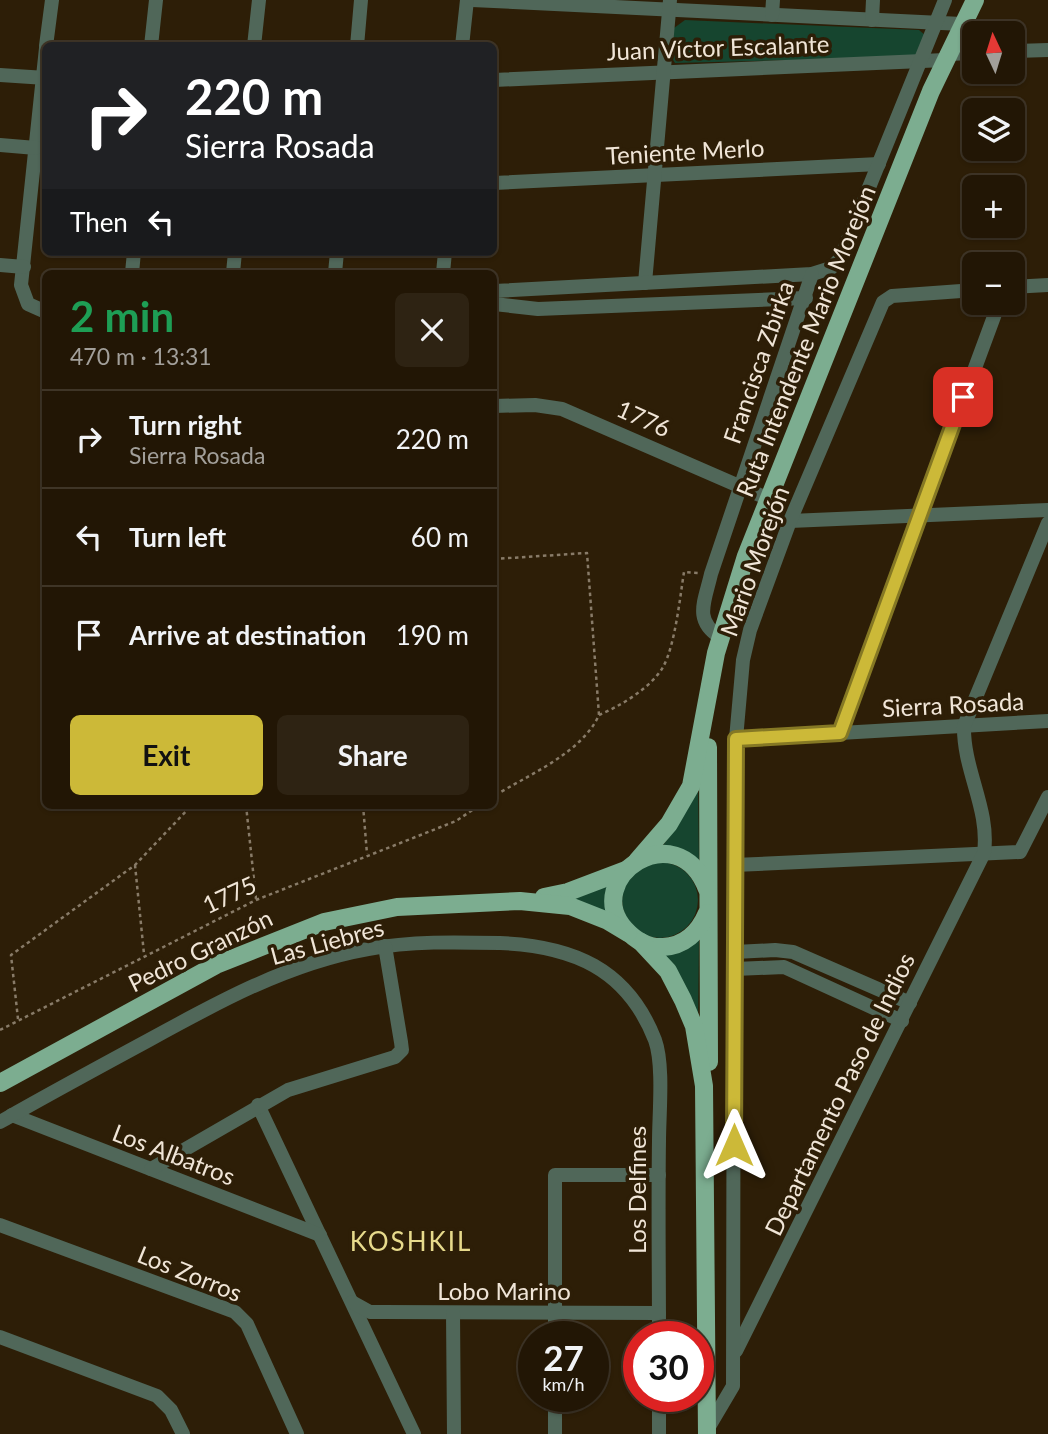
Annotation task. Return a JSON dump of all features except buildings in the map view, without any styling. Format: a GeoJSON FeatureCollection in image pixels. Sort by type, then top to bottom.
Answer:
{"type":"FeatureCollection","features":[{"type":"Feature","properties":{"kind":"main road","name":"Ruta Intendente Mario Morejón"},"geometry":{"type":"LineString","coordinates":[[964,21],[975,0]]}},
{"type":"Feature","properties":{"kind":"main road","name":"Ruta Intendente Mario Morejón"},"geometry":{"type":"LineString","coordinates":[[631,865],[670,824],[688,794],[708,709],[720,637],[746,556],[946,57],[962,24]]}},
{"type":"Feature","properties":{"kind":"main road","name":"Ruta Intendente Mario Morejón"},"geometry":{"type":"LineString","coordinates":[[707,889],[708,709]]}},
{"type":"Feature","properties":{"kind":"main road"},"geometry":{"type":"LineString","coordinates":[[705,1066],[694,1026],[678,988],[661,962],[634,938],[617,914],[615,903],[619,880],[631,865],[657,854],[679,857],[697,870],[707,889],[705,1066],[704,1086],[707,1432]]}},
{"type":"Feature","properties":{"kind":"main road","name":"Pedro Granzón"},"geometry":{"type":"LineString","coordinates":[[520,901],[568,892],[631,865]]}},
{"type":"Feature","properties":{"kind":"main road","name":"Pedro Granzón"},"geometry":{"type":"LineString","coordinates":[[0,1083],[216,965],[288,934],[324,922],[397,907],[552,902],[580,910],[634,938]]}},
{"type":"Feature","properties":{"kind":"main road"},"geometry":{"type":"LineString","coordinates":[[634,938],[663,947],[686,941],[702,924],[707,913]]}},
{"type":"Feature","properties":{"kind":"street"},"geometry":{"type":"LineString","coordinates":[[47,42],[51,0]]}},
{"type":"Feature","properties":{"kind":"street"},"geometry":{"type":"LineString","coordinates":[[151,42],[156,0]]}},
{"type":"Feature","properties":{"kind":"street"},"geometry":{"type":"LineString","coordinates":[[254,42],[259,0]]}},
{"type":"Feature","properties":{"kind":"street"},"geometry":{"type":"LineString","coordinates":[[357,42],[361,0]]}},
{"type":"Feature","properties":{"kind":"street"},"geometry":{"type":"LineString","coordinates":[[462,42],[467,0]]}},
{"type":"Feature","properties":{"kind":"street"},"geometry":{"type":"LineString","coordinates":[[472,0],[772,7],[872,20],[962,24]]}},
{"type":"Feature","properties":{"kind":"street"},"geometry":{"type":"LineString","coordinates":[[872,20],[873,0]]}},
{"type":"Feature","properties":{"kind":"street","name":"Francisca Zbirka"},"geometry":{"type":"LineString","coordinates":[[720,637],[708,629],[704,622],[711,574],[812,274],[831,268],[840,259],[945,0]]}},
{"type":"Feature","properties":{"kind":"street"},"geometry":{"type":"LineString","coordinates":[[645,283],[669,5]]}},
{"type":"Feature","properties":{"kind":"street"},"geometry":{"type":"LineString","coordinates":[[1026,51],[1048,50]]}},
{"type":"Feature","properties":{"kind":"street","name":"Juan Víctor Escalante"},"geometry":{"type":"LineString","coordinates":[[497,80],[922,61],[962,55]]}},
{"type":"Feature","properties":{"kind":"street"},"geometry":{"type":"LineString","coordinates":[[0,75],[42,78]]}},
{"type":"Feature","properties":{"kind":"street"},"geometry":{"type":"LineString","coordinates":[[42,96],[21,285],[27,304],[42,310]]}},
{"type":"Feature","properties":{"kind":"street"},"geometry":{"type":"LineString","coordinates":[[0,145],[36,148]]}},
{"type":"Feature","properties":{"kind":"street","name":"Teniente Merlo"},"geometry":{"type":"LineString","coordinates":[[497,183],[879,164]]}},
{"type":"Feature","properties":{"kind":"street"},"geometry":{"type":"LineString","coordinates":[[0,265],[24,267]]}},
{"type":"Feature","properties":{"kind":"street"},"geometry":{"type":"LineString","coordinates":[[497,291],[812,274]]}},
{"type":"Feature","properties":{"kind":"street"},"geometry":{"type":"LineString","coordinates":[[1025,286],[1048,285]]}},
{"type":"Feature","properties":{"kind":"street","name":"Mario Morejón"},"geometry":{"type":"LineString","coordinates":[[734,1356],[734,865],[736,739],[745,650],[790,521],[883,302],[891,296],[962,291]]}},
{"type":"Feature","properties":{"kind":"street"},"geometry":{"type":"LineString","coordinates":[[497,304],[538,309],[806,298]]}},
{"type":"Feature","properties":{"kind":"street"},"geometry":{"type":"LineString","coordinates":[[840,733],[994,315]]}},
{"type":"Feature","properties":{"kind":"street","name":"1776"},"geometry":{"type":"LineString","coordinates":[[497,406],[535,405],[562,409],[769,499]]}},
{"type":"Feature","properties":{"kind":"street"},"geometry":{"type":"LineString","coordinates":[[790,521],[1048,510]]}},
{"type":"Feature","properties":{"kind":"street"},"geometry":{"type":"LineString","coordinates":[[984,853],[986,839],[982,804],[964,744],[964,726],[1048,523]]}},
{"type":"Feature","properties":{"kind":"street","name":"Sierra Rosada"},"geometry":{"type":"LineString","coordinates":[[736,739],[1048,721]]}},
{"type":"Feature","properties":{"kind":"street"},"geometry":{"type":"LineString","coordinates":[[734,865],[1020,852],[1048,797]]}},
{"type":"Feature","properties":{"kind":"street","name":"Departamento Paso de Indios"},"geometry":{"type":"LineString","coordinates":[[734,1356],[984,853]]}},
{"type":"Feature","properties":{"kind":"street","name":"Las Liebres"},"geometry":{"type":"LineString","coordinates":[[6,1118],[238,992],[316,962],[385,946],[469,942],[530,944],[562,950],[602,971],[626,993],[645,1019],[656,1044]]}},
{"type":"Feature","properties":{"kind":"street"},"geometry":{"type":"LineString","coordinates":[[151,1169],[258,1105],[314,1081],[395,1057],[401,1050],[401,1042],[385,946]]}},
{"type":"Feature","properties":{"kind":"street"},"geometry":{"type":"LineString","coordinates":[[735,952],[793,952],[911,1003]]}},
{"type":"Feature","properties":{"kind":"street"},"geometry":{"type":"LineString","coordinates":[[735,969],[784,967],[902,1021]]}},
{"type":"Feature","properties":{"kind":"street","name":"Los Delfines"},"geometry":{"type":"LineString","coordinates":[[656,1044],[659,1321]]}},
{"type":"Feature","properties":{"kind":"street"},"geometry":{"type":"LineString","coordinates":[[705,1066],[733,1066]]}},
{"type":"Feature","properties":{"kind":"street"},"geometry":{"type":"LineString","coordinates":[[258,1105],[414,1434]]}},
{"type":"Feature","properties":{"kind":"street","name":"Los Albatros"},"geometry":{"type":"LineString","coordinates":[[6,1118],[151,1169],[320,1235]]}},
{"type":"Feature","properties":{"kind":"street"},"geometry":{"type":"LineString","coordinates":[[555,1321],[555,1175],[659,1175]]}},
{"type":"Feature","properties":{"kind":"street","name":"Los Zorros"},"geometry":{"type":"LineString","coordinates":[[0,1226],[235,1312],[247,1324],[297,1434]]}},
{"type":"Feature","properties":{"kind":"street","name":"Lobo Marino"},"geometry":{"type":"LineString","coordinates":[[352,1302],[370,1312],[659,1313]]}},
{"type":"Feature","properties":{"kind":"street"},"geometry":{"type":"LineString","coordinates":[[453,1313],[454,1434]]}},
{"type":"Feature","properties":{"kind":"street"},"geometry":{"type":"LineString","coordinates":[[0,1337],[157,1396],[171,1410],[183,1434]]}},
{"type":"Feature","properties":{"kind":"street"},"geometry":{"type":"LineString","coordinates":[[707,1432],[733,1385],[734,1356]]}},
{"type":"Feature","properties":{"kind":"street"},"geometry":{"type":"LineString","coordinates":[[555,1412],[555,1434]]}},
{"type":"Feature","properties":{"kind":"street"},"geometry":{"type":"LineString","coordinates":[[659,1412],[659,1434]]}},
{"type":"Feature","properties":{"kind":"path"},"geometry":{"type":"LineString","coordinates":[[497,559],[587,553],[598,715],[593,729],[567,751],[497,794]]}},
{"type":"Feature","properties":{"kind":"path"},"geometry":{"type":"LineString","coordinates":[[598,715],[624,705],[662,668],[677,615],[684,572],[711,574]]}},
{"type":"Feature","properties":{"kind":"path"},"geometry":{"type":"LineString","coordinates":[[18,1020],[11,955],[135,865],[187,809]]}},
{"type":"Feature","properties":{"kind":"path"},"geometry":{"type":"LineString","coordinates":[[246,809],[256,900]]}},
{"type":"Feature","properties":{"kind":"path"},"geometry":{"type":"LineString","coordinates":[[363,809],[367,855]]}},
{"type":"Feature","properties":{"kind":"path","name":"1775"},"geometry":{"type":"LineString","coordinates":[[0,1030],[144,954],[256,900],[456,821],[474,809]]}},
{"type":"Feature","properties":{"kind":"path"},"geometry":{"type":"LineString","coordinates":[[135,865],[144,954]]}},
{"type":"Feature","properties":{"kind":"green space"},"geometry":{"type":"Polygon","coordinates":[[[685,20],[919,30],[925,35],[915,57],[675,63],[672,58],[674,28],[685,20]]]}},
{"type":"Feature","properties":{"kind":"green space"},"geometry":{"type":"Polygon","coordinates":[[[698,782],[699,863],[661,848],[672,833],[698,782]]]}},
{"type":"Feature","properties":{"kind":"green space"},"geometry":{"type":"Polygon","coordinates":[[[653,862],[667,862],[681,868],[692,879],[698,900],[695,915],[687,927],[667,938],[653,938],[639,932],[628,921],[622,907],[622,893],[628,879],[639,868],[653,862]]]}},
{"type":"Feature","properties":{"kind":"green space"},"geometry":{"type":"Polygon","coordinates":[[[607,886],[607,914],[564,899],[607,886]]]}},
{"type":"Feature","properties":{"kind":"green space"},"geometry":{"type":"Polygon","coordinates":[[[699,935],[698,1027],[659,952],[699,935]]]}},
{"type":"Feature","properties":{"kind":"district","name":"KOSHKIL"},"geometry":{"type":"Point","coordinates":[411,1241]}},
{"type":"Feature","properties":{"kind":"route"},"geometry":{"type":"LineString","coordinates":[[734,1145],[736,739],[840,733],[963,397]]}}]}
